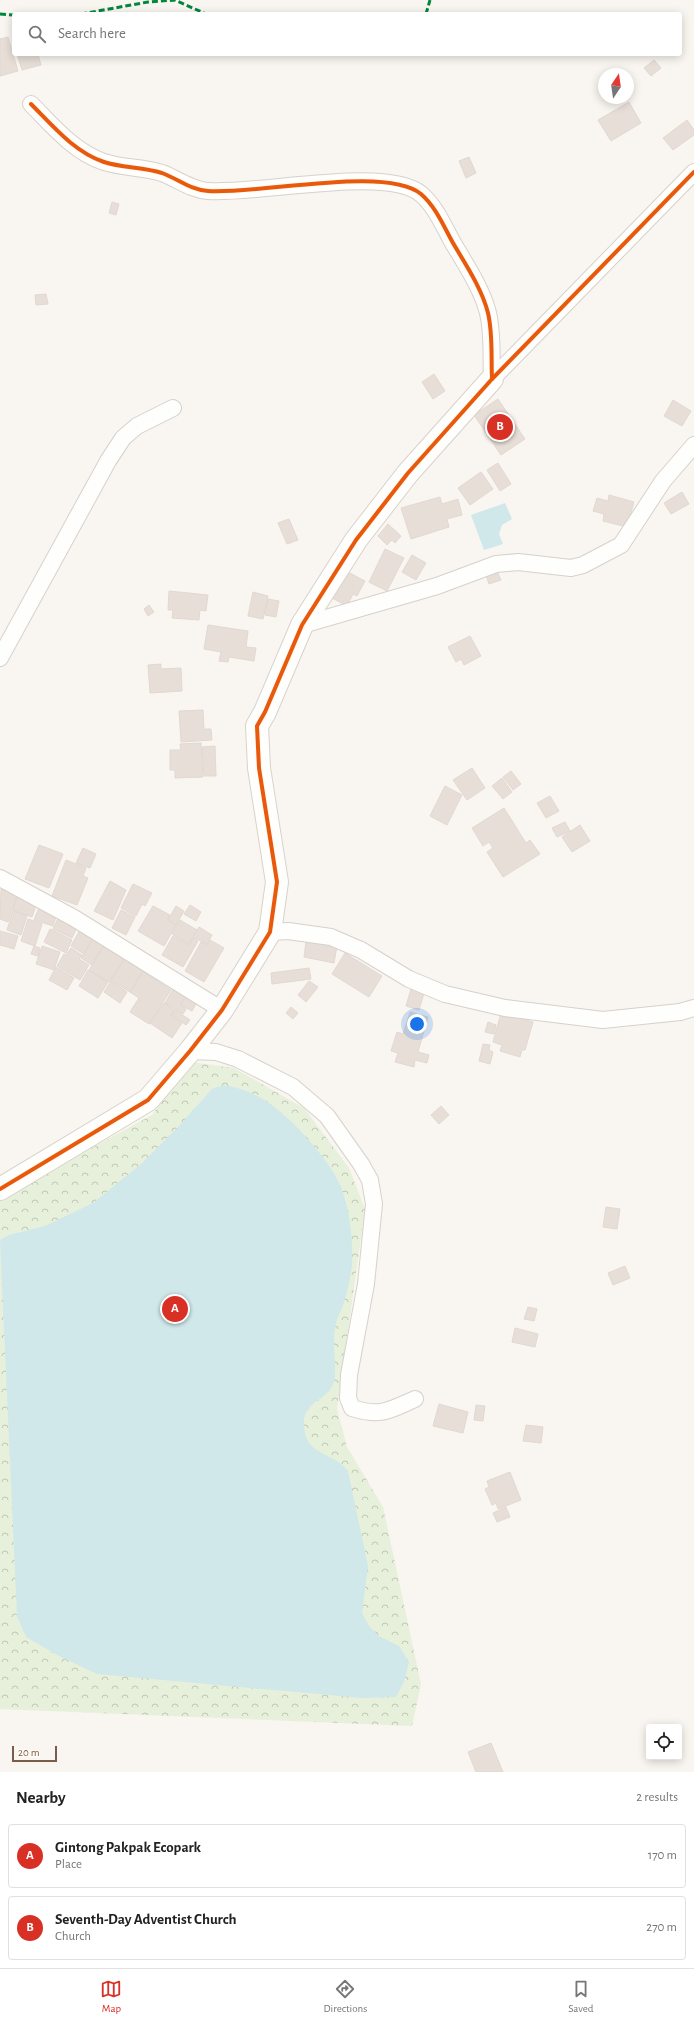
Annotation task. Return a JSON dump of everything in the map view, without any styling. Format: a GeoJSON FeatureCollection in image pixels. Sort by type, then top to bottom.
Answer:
{"type":"FeatureCollection","features":[{"type":"Feature","properties":{"kind":"street"},"geometry":{"type":"LineString","coordinates":[[31,104],[71,144],[88,155],[104,162],[161,173],[194,188],[223,192],[361,181],[392,182],[409,187],[421,194],[434,210],[483,299],[490,326],[492,379]]}},
{"type":"Feature","properties":{"kind":"street"},"geometry":{"type":"LineString","coordinates":[[0,1189],[148,1100],[190,1051],[222,1010],[270,932],[277,882],[259,768],[257,726],[266,712],[302,625],[356,540],[408,473],[492,379],[694,172]]}},
{"type":"Feature","properties":{"kind":"street"},"geometry":{"type":"LineString","coordinates":[[0,658],[108,461],[123,438],[137,426],[172,408]]}},
{"type":"Feature","properties":{"kind":"street"},"geometry":{"type":"LineString","coordinates":[[302,625],[437,586],[496,564],[518,562],[571,568],[583,565],[621,545],[663,481],[694,445]]}},
{"type":"Feature","properties":{"kind":"street"},"geometry":{"type":"LineString","coordinates":[[0,878],[74,918],[222,1010]]}},
{"type":"Feature","properties":{"kind":"street"},"geometry":{"type":"LineString","coordinates":[[270,932],[288,931],[331,937],[361,950],[409,979],[431,988],[470,1001],[505,1008],[603,1020],[680,1012],[694,1008]]}},
{"type":"Feature","properties":{"kind":"street"},"geometry":{"type":"LineString","coordinates":[[190,1051],[216,1052],[238,1059],[293,1087],[326,1116],[361,1164],[370,1180],[374,1204],[366,1284],[349,1375],[348,1398],[352,1408],[369,1414],[382,1413],[415,1399]]}},
{"type":"Feature","properties":{"kind":"green space"},"geometry":{"type":"Polygon","coordinates":[[[191,1062],[234,1068],[304,1108],[349,1168],[365,1209],[337,1409],[347,1447],[383,1507],[421,1684],[412,1726],[0,1709],[0,1198],[152,1115],[191,1062]]]}},
{"type":"Feature","properties":{"kind":"water"},"geometry":{"type":"Polygon","coordinates":[[[505,503],[512,519],[502,525],[499,534],[503,544],[484,550],[471,515],[505,503]]]}},
{"type":"Feature","properties":{"kind":"water"},"geometry":{"type":"Polygon","coordinates":[[[224,1085],[256,1095],[287,1117],[309,1140],[328,1164],[341,1187],[347,1206],[352,1244],[352,1264],[347,1290],[336,1322],[334,1334],[335,1377],[330,1389],[309,1408],[305,1414],[305,1433],[312,1446],[343,1465],[348,1471],[368,1566],[362,1613],[369,1626],[379,1636],[399,1646],[409,1662],[404,1682],[396,1697],[362,1698],[97,1674],[57,1655],[26,1637],[17,1616],[0,1240],[9,1235],[45,1226],[93,1203],[141,1164],[179,1126],[212,1089],[224,1085]]]}},
{"type":"Feature","properties":{"kind":"building"},"geometry":{"type":"Polygon","coordinates":[[[8,37],[12,56],[14,56],[18,71],[0,76],[0,39],[8,37]]]}},
{"type":"Feature","properties":{"kind":"building"},"geometry":{"type":"Polygon","coordinates":[[[18,56],[39,56],[41,65],[22,70],[18,56]]]}},
{"type":"Feature","properties":{"kind":"building"},"geometry":{"type":"Polygon","coordinates":[[[654,60],[661,68],[651,76],[644,68],[654,60]]]}},
{"type":"Feature","properties":{"kind":"building"},"geometry":{"type":"Polygon","coordinates":[[[626,104],[630,104],[641,123],[611,141],[598,120],[626,104]]]}},
{"type":"Feature","properties":{"kind":"building"},"geometry":{"type":"Polygon","coordinates":[[[687,120],[694,130],[694,135],[673,150],[663,138],[687,120]]]}},
{"type":"Feature","properties":{"kind":"building"},"geometry":{"type":"Polygon","coordinates":[[[469,157],[476,173],[466,178],[459,161],[469,157]]]}},
{"type":"Feature","properties":{"kind":"building"},"geometry":{"type":"Polygon","coordinates":[[[112,202],[119,204],[116,215],[109,213],[112,202]]]}},
{"type":"Feature","properties":{"kind":"building"},"geometry":{"type":"Polygon","coordinates":[[[46,294],[48,304],[36,305],[35,295],[46,294]]]}},
{"type":"Feature","properties":{"kind":"building"},"geometry":{"type":"Polygon","coordinates":[[[434,374],[445,391],[433,399],[422,382],[434,374]]]}},
{"type":"Feature","properties":{"kind":"building"},"geometry":{"type":"Polygon","coordinates":[[[498,399],[525,439],[501,455],[474,415],[498,399]]]}},
{"type":"Feature","properties":{"kind":"building"},"geometry":{"type":"Polygon","coordinates":[[[673,400],[691,411],[682,426],[664,416],[673,400]]]}},
{"type":"Feature","properties":{"kind":"building"},"geometry":{"type":"Polygon","coordinates":[[[498,463],[511,484],[500,491],[487,470],[498,463]]]}},
{"type":"Feature","properties":{"kind":"building"},"geometry":{"type":"Polygon","coordinates":[[[481,472],[493,489],[470,505],[458,488],[481,472]]]}},
{"type":"Feature","properties":{"kind":"building"},"geometry":{"type":"Polygon","coordinates":[[[682,492],[689,504],[671,514],[664,503],[682,492]]]}},
{"type":"Feature","properties":{"kind":"building"},"geometry":{"type":"Polygon","coordinates":[[[609,495],[634,502],[627,527],[603,521],[604,514],[593,511],[597,498],[608,501],[609,495]]]}},
{"type":"Feature","properties":{"kind":"building"},"geometry":{"type":"Polygon","coordinates":[[[440,497],[442,504],[458,499],[462,515],[447,519],[449,527],[411,539],[401,508],[440,497]]]}},
{"type":"Feature","properties":{"kind":"building"},"geometry":{"type":"Polygon","coordinates":[[[289,519],[298,540],[287,544],[278,523],[289,519]]]}},
{"type":"Feature","properties":{"kind":"building"},"geometry":{"type":"Polygon","coordinates":[[[388,524],[401,536],[395,543],[392,540],[387,545],[378,536],[388,524]]]}},
{"type":"Feature","properties":{"kind":"building"},"geometry":{"type":"Polygon","coordinates":[[[385,549],[404,558],[387,591],[369,582],[385,549]]]}},
{"type":"Feature","properties":{"kind":"building"},"geometry":{"type":"Polygon","coordinates":[[[412,555],[426,563],[416,580],[402,572],[412,555]]]}},
{"type":"Feature","properties":{"kind":"building"},"geometry":{"type":"Polygon","coordinates":[[[346,571],[365,581],[357,596],[353,594],[347,606],[332,598],[346,571]]]}},
{"type":"Feature","properties":{"kind":"building"},"geometry":{"type":"Polygon","coordinates":[[[497,571],[501,580],[489,584],[486,575],[497,571]]]}},
{"type":"Feature","properties":{"kind":"building"},"geometry":{"type":"Polygon","coordinates":[[[169,591],[208,595],[206,611],[200,610],[199,620],[172,618],[173,610],[168,610],[169,591]]]}},
{"type":"Feature","properties":{"kind":"building"},"geometry":{"type":"Polygon","coordinates":[[[253,592],[268,596],[263,619],[248,616],[253,592]]]}},
{"type":"Feature","properties":{"kind":"building"},"geometry":{"type":"Polygon","coordinates":[[[268,599],[279,601],[276,617],[265,615],[268,599]]]}},
{"type":"Feature","properties":{"kind":"building"},"geometry":{"type":"Polygon","coordinates":[[[149,605],[154,612],[148,616],[144,609],[149,605]]]}},
{"type":"Feature","properties":{"kind":"building"},"geometry":{"type":"Polygon","coordinates":[[[208,625],[248,631],[246,647],[256,648],[254,661],[229,657],[228,662],[219,661],[221,652],[204,649],[208,625]]]}},
{"type":"Feature","properties":{"kind":"building"},"geometry":{"type":"Polygon","coordinates":[[[470,636],[481,656],[464,665],[461,659],[456,662],[448,647],[470,636]]]}},
{"type":"Feature","properties":{"kind":"building"},"geometry":{"type":"Polygon","coordinates":[[[161,664],[161,669],[181,668],[182,691],[150,693],[148,665],[161,664]]]}},
{"type":"Feature","properties":{"kind":"building"},"geometry":{"type":"Polygon","coordinates":[[[203,710],[204,729],[211,729],[212,740],[181,742],[179,711],[203,710]]]}},
{"type":"Feature","properties":{"kind":"building"},"geometry":{"type":"Polygon","coordinates":[[[201,743],[203,777],[175,778],[175,770],[170,770],[170,750],[181,750],[180,744],[201,743]]]}},
{"type":"Feature","properties":{"kind":"building"},"geometry":{"type":"Polygon","coordinates":[[[215,746],[216,776],[204,776],[202,747],[215,746]]]}},
{"type":"Feature","properties":{"kind":"building"},"geometry":{"type":"Polygon","coordinates":[[[472,768],[485,788],[467,800],[453,780],[472,768]]]}},
{"type":"Feature","properties":{"kind":"building"},"geometry":{"type":"Polygon","coordinates":[[[511,771],[521,784],[513,790],[503,777],[511,771]]]}},
{"type":"Feature","properties":{"kind":"building"},"geometry":{"type":"Polygon","coordinates":[[[502,778],[512,792],[503,799],[492,786],[502,778]]]}},
{"type":"Feature","properties":{"kind":"building"},"geometry":{"type":"Polygon","coordinates":[[[445,786],[462,795],[447,825],[430,816],[445,786]]]}},
{"type":"Feature","properties":{"kind":"building"},"geometry":{"type":"Polygon","coordinates":[[[550,796],[559,811],[546,818],[537,803],[550,796]]]}},
{"type":"Feature","properties":{"kind":"building"},"geometry":{"type":"Polygon","coordinates":[[[504,808],[526,843],[530,840],[540,854],[503,877],[487,852],[493,848],[489,842],[483,846],[472,828],[504,808]]]}},
{"type":"Feature","properties":{"kind":"building"},"geometry":{"type":"Polygon","coordinates":[[[565,822],[570,831],[557,837],[552,828],[565,822]]]}},
{"type":"Feature","properties":{"kind":"building"},"geometry":{"type":"Polygon","coordinates":[[[580,825],[590,841],[572,852],[562,837],[580,825]]]}},
{"type":"Feature","properties":{"kind":"building"},"geometry":{"type":"Polygon","coordinates":[[[39,845],[63,854],[49,888],[25,879],[39,845]]]}},
{"type":"Feature","properties":{"kind":"building"},"geometry":{"type":"Polygon","coordinates":[[[83,848],[96,854],[90,868],[76,863],[83,848]]]}},
{"type":"Feature","properties":{"kind":"building"},"geometry":{"type":"Polygon","coordinates":[[[66,860],[86,868],[83,876],[88,878],[77,905],[52,896],[66,860]]]}},
{"type":"Feature","properties":{"kind":"building"},"geometry":{"type":"Polygon","coordinates":[[[110,881],[126,890],[113,920],[94,911],[110,881]]]}},
{"type":"Feature","properties":{"kind":"building"},"geometry":{"type":"Polygon","coordinates":[[[133,884],[152,893],[145,906],[142,904],[136,916],[121,908],[133,884]]]}},
{"type":"Feature","properties":{"kind":"building"},"geometry":{"type":"Polygon","coordinates":[[[1,889],[17,895],[8,922],[0,919],[1,889]]]}},
{"type":"Feature","properties":{"kind":"building"},"geometry":{"type":"Polygon","coordinates":[[[18,894],[38,900],[32,917],[13,910],[18,894]]]}},
{"type":"Feature","properties":{"kind":"building"},"geometry":{"type":"Polygon","coordinates":[[[40,905],[58,911],[53,926],[34,920],[40,905]]]}},
{"type":"Feature","properties":{"kind":"building"},"geometry":{"type":"Polygon","coordinates":[[[190,905],[201,912],[196,921],[184,914],[190,905]]]}},
{"type":"Feature","properties":{"kind":"building"},"geometry":{"type":"Polygon","coordinates":[[[153,906],[170,915],[167,920],[176,925],[164,946],[138,931],[153,906]]]}},
{"type":"Feature","properties":{"kind":"building"},"geometry":{"type":"Polygon","coordinates":[[[176,906],[184,911],[176,925],[168,920],[176,906]]]}},
{"type":"Feature","properties":{"kind":"building"},"geometry":{"type":"Polygon","coordinates":[[[121,910],[135,917],[126,935],[112,928],[121,910]]]}},
{"type":"Feature","properties":{"kind":"building"},"geometry":{"type":"Polygon","coordinates":[[[13,911],[27,916],[21,935],[7,930],[13,911]]]}},
{"type":"Feature","properties":{"kind":"building"},"geometry":{"type":"Polygon","coordinates":[[[60,914],[79,923],[72,938],[53,929],[60,914]]]}},
{"type":"Feature","properties":{"kind":"building"},"geometry":{"type":"Polygon","coordinates":[[[28,919],[42,924],[35,946],[21,941],[28,919]]]}},
{"type":"Feature","properties":{"kind":"building"},"geometry":{"type":"Polygon","coordinates":[[[180,920],[197,930],[189,944],[172,934],[180,920]]]}},
{"type":"Feature","properties":{"kind":"building"},"geometry":{"type":"Polygon","coordinates":[[[82,926],[95,934],[84,954],[71,946],[82,926]]]}},
{"type":"Feature","properties":{"kind":"building"},"geometry":{"type":"Polygon","coordinates":[[[199,927],[212,935],[207,944],[193,937],[199,927]]]}},
{"type":"Feature","properties":{"kind":"building"},"geometry":{"type":"Polygon","coordinates":[[[50,929],[72,940],[66,953],[44,942],[50,929]]]}},
{"type":"Feature","properties":{"kind":"building"},"geometry":{"type":"Polygon","coordinates":[[[0,931],[18,936],[14,949],[0,945],[0,931]]]}},
{"type":"Feature","properties":{"kind":"building"},"geometry":{"type":"Polygon","coordinates":[[[173,936],[189,945],[193,938],[198,941],[183,967],[162,955],[173,936]]]}},
{"type":"Feature","properties":{"kind":"building"},"geometry":{"type":"Polygon","coordinates":[[[95,937],[105,943],[92,965],[81,958],[95,937]]]}},
{"type":"Feature","properties":{"kind":"building"},"geometry":{"type":"Polygon","coordinates":[[[210,940],[224,948],[204,982],[185,971],[201,942],[207,945],[210,940]]]}},
{"type":"Feature","properties":{"kind":"building"},"geometry":{"type":"Polygon","coordinates":[[[306,941],[337,946],[334,963],[304,957],[306,941]]]}},
{"type":"Feature","properties":{"kind":"building"},"geometry":{"type":"Polygon","coordinates":[[[106,943],[126,956],[109,982],[89,970],[106,943]]]}},
{"type":"Feature","properties":{"kind":"building"},"geometry":{"type":"Polygon","coordinates":[[[34,946],[40,948],[38,956],[31,954],[34,946]]]}},
{"type":"Feature","properties":{"kind":"building"},"geometry":{"type":"Polygon","coordinates":[[[42,946],[60,952],[54,970],[36,964],[42,946]]]}},
{"type":"Feature","properties":{"kind":"building"},"geometry":{"type":"Polygon","coordinates":[[[71,948],[82,955],[79,959],[89,965],[80,980],[57,966],[64,954],[66,955],[71,948]]]}},
{"type":"Feature","properties":{"kind":"building"},"geometry":{"type":"Polygon","coordinates":[[[129,953],[147,965],[130,992],[111,980],[129,953]]]}},
{"type":"Feature","properties":{"kind":"building"},"geometry":{"type":"Polygon","coordinates":[[[345,953],[382,976],[369,997],[332,974],[345,953]]]}},
{"type":"Feature","properties":{"kind":"building"},"geometry":{"type":"Polygon","coordinates":[[[56,967],[74,978],[67,990],[49,980],[56,967]]]}},
{"type":"Feature","properties":{"kind":"building"},"geometry":{"type":"Polygon","coordinates":[[[309,968],[311,979],[272,984],[271,973],[309,968]]]}},
{"type":"Feature","properties":{"kind":"building"},"geometry":{"type":"Polygon","coordinates":[[[88,970],[108,982],[98,998],[79,986],[88,970]]]}},
{"type":"Feature","properties":{"kind":"building"},"geometry":{"type":"Polygon","coordinates":[[[143,972],[171,990],[149,1024],[130,1012],[139,998],[130,992],[143,972]]]}},
{"type":"Feature","properties":{"kind":"building"},"geometry":{"type":"Polygon","coordinates":[[[111,981],[127,992],[120,1003],[104,992],[111,981]]]}},
{"type":"Feature","properties":{"kind":"building"},"geometry":{"type":"Polygon","coordinates":[[[309,981],[318,987],[306,1002],[298,995],[309,981]]]}},
{"type":"Feature","properties":{"kind":"building"},"geometry":{"type":"Polygon","coordinates":[[[175,986],[187,993],[180,1005],[186,1009],[183,1014],[165,1003],[175,986]]]}},
{"type":"Feature","properties":{"kind":"building"},"geometry":{"type":"Polygon","coordinates":[[[411,989],[424,993],[419,1010],[406,1006],[411,989]]]}},
{"type":"Feature","properties":{"kind":"building"},"geometry":{"type":"Polygon","coordinates":[[[188,993],[199,999],[192,1011],[181,1005],[188,993]]]}},
{"type":"Feature","properties":{"kind":"building"},"geometry":{"type":"Polygon","coordinates":[[[164,1003],[174,1010],[171,1015],[182,1023],[172,1038],[150,1023],[164,1003]]]}},
{"type":"Feature","properties":{"kind":"building"},"geometry":{"type":"Polygon","coordinates":[[[291,1007],[298,1013],[293,1019],[286,1013],[291,1007]]]}},
{"type":"Feature","properties":{"kind":"building"},"geometry":{"type":"Polygon","coordinates":[[[175,1010],[190,1020],[186,1025],[172,1015],[175,1010]]]}},
{"type":"Feature","properties":{"kind":"building"},"geometry":{"type":"Polygon","coordinates":[[[410,1012],[428,1017],[418,1052],[429,1055],[427,1063],[415,1060],[414,1067],[395,1062],[398,1053],[391,1051],[397,1032],[403,1034],[410,1012]]]}},
{"type":"Feature","properties":{"kind":"building"},"geometry":{"type":"Polygon","coordinates":[[[501,1013],[533,1022],[525,1050],[522,1050],[520,1057],[500,1051],[502,1045],[493,1042],[501,1013]]]}},
{"type":"Feature","properties":{"kind":"building"},"geometry":{"type":"Polygon","coordinates":[[[488,1022],[496,1025],[494,1034],[485,1032],[488,1022]]]}},
{"type":"Feature","properties":{"kind":"building"},"geometry":{"type":"Polygon","coordinates":[[[483,1044],[490,1045],[489,1050],[493,1052],[490,1064],[479,1061],[483,1044]]]}},
{"type":"Feature","properties":{"kind":"building"},"geometry":{"type":"Polygon","coordinates":[[[441,1106],[449,1115],[439,1124],[431,1115],[441,1106]]]}},
{"type":"Feature","properties":{"kind":"building"},"geometry":{"type":"Polygon","coordinates":[[[606,1207],[620,1209],[617,1229],[603,1227],[606,1207]]]}},
{"type":"Feature","properties":{"kind":"building"},"geometry":{"type":"Polygon","coordinates":[[[625,1266],[630,1278],[613,1285],[608,1273],[625,1266]]]}},
{"type":"Feature","properties":{"kind":"building"},"geometry":{"type":"Polygon","coordinates":[[[528,1307],[537,1309],[534,1321],[524,1319],[528,1307]]]}},
{"type":"Feature","properties":{"kind":"building"},"geometry":{"type":"Polygon","coordinates":[[[515,1328],[538,1334],[535,1347],[512,1342],[515,1328]]]}},
{"type":"Feature","properties":{"kind":"building"},"geometry":{"type":"Polygon","coordinates":[[[439,1404],[468,1412],[463,1433],[433,1426],[439,1404]]]}},
{"type":"Feature","properties":{"kind":"building"},"geometry":{"type":"Polygon","coordinates":[[[476,1405],[485,1406],[483,1421],[474,1420],[476,1405]]]}},
{"type":"Feature","properties":{"kind":"building"},"geometry":{"type":"Polygon","coordinates":[[[526,1425],[543,1427],[541,1443],[523,1441],[526,1425]]]}},
{"type":"Feature","properties":{"kind":"building"},"geometry":{"type":"Polygon","coordinates":[[[510,1472],[521,1500],[498,1509],[496,1503],[492,1505],[485,1489],[489,1487],[487,1481],[510,1472]]]}},
{"type":"Feature","properties":{"kind":"building"},"geometry":{"type":"Polygon","coordinates":[[[506,1507],[510,1517],[497,1522],[493,1513],[506,1507]]]}},
{"type":"Feature","properties":{"kind":"building"},"geometry":{"type":"Polygon","coordinates":[[[491,1743],[503,1772],[476,1772],[468,1752],[491,1743]]]}},
{"type":"Feature","properties":{"kind":"marked path"},"geometry":{"type":"LineString","coordinates":[[92,12],[148,2],[175,0],[202,12]]}},
{"type":"Feature","properties":{"kind":"marked path"},"geometry":{"type":"LineString","coordinates":[[427,12],[430,0]]}},
{"type":"Feature","properties":{"kind":"marked path"},"geometry":{"type":"LineString","coordinates":[[0,14],[12,15]]}},
{"type":"Feature","properties":{"kind":"cycle path"},"geometry":{"type":"LineString","coordinates":[[31,104],[55,129],[83,152],[111,164],[162,173],[196,189],[208,191],[230,191],[351,181],[380,182],[404,186],[421,194],[439,217],[482,295],[491,329],[492,379]]}},
{"type":"Feature","properties":{"kind":"cycle path"},"geometry":{"type":"LineString","coordinates":[[0,1189],[148,1100],[190,1051],[222,1010],[270,932],[277,882],[259,768],[257,726],[265,712],[302,625],[356,540],[408,473],[492,379],[694,172]]}},
{"type":"Feature","properties":{"kind":"place","name":"Seventh-Day Adventist Church"},"geometry":{"type":"Point","coordinates":[500,427]}},
{"type":"Feature","properties":{"kind":"place","name":"Gintong Pakpak Ecopark"},"geometry":{"type":"Point","coordinates":[175,1309]}}]}
